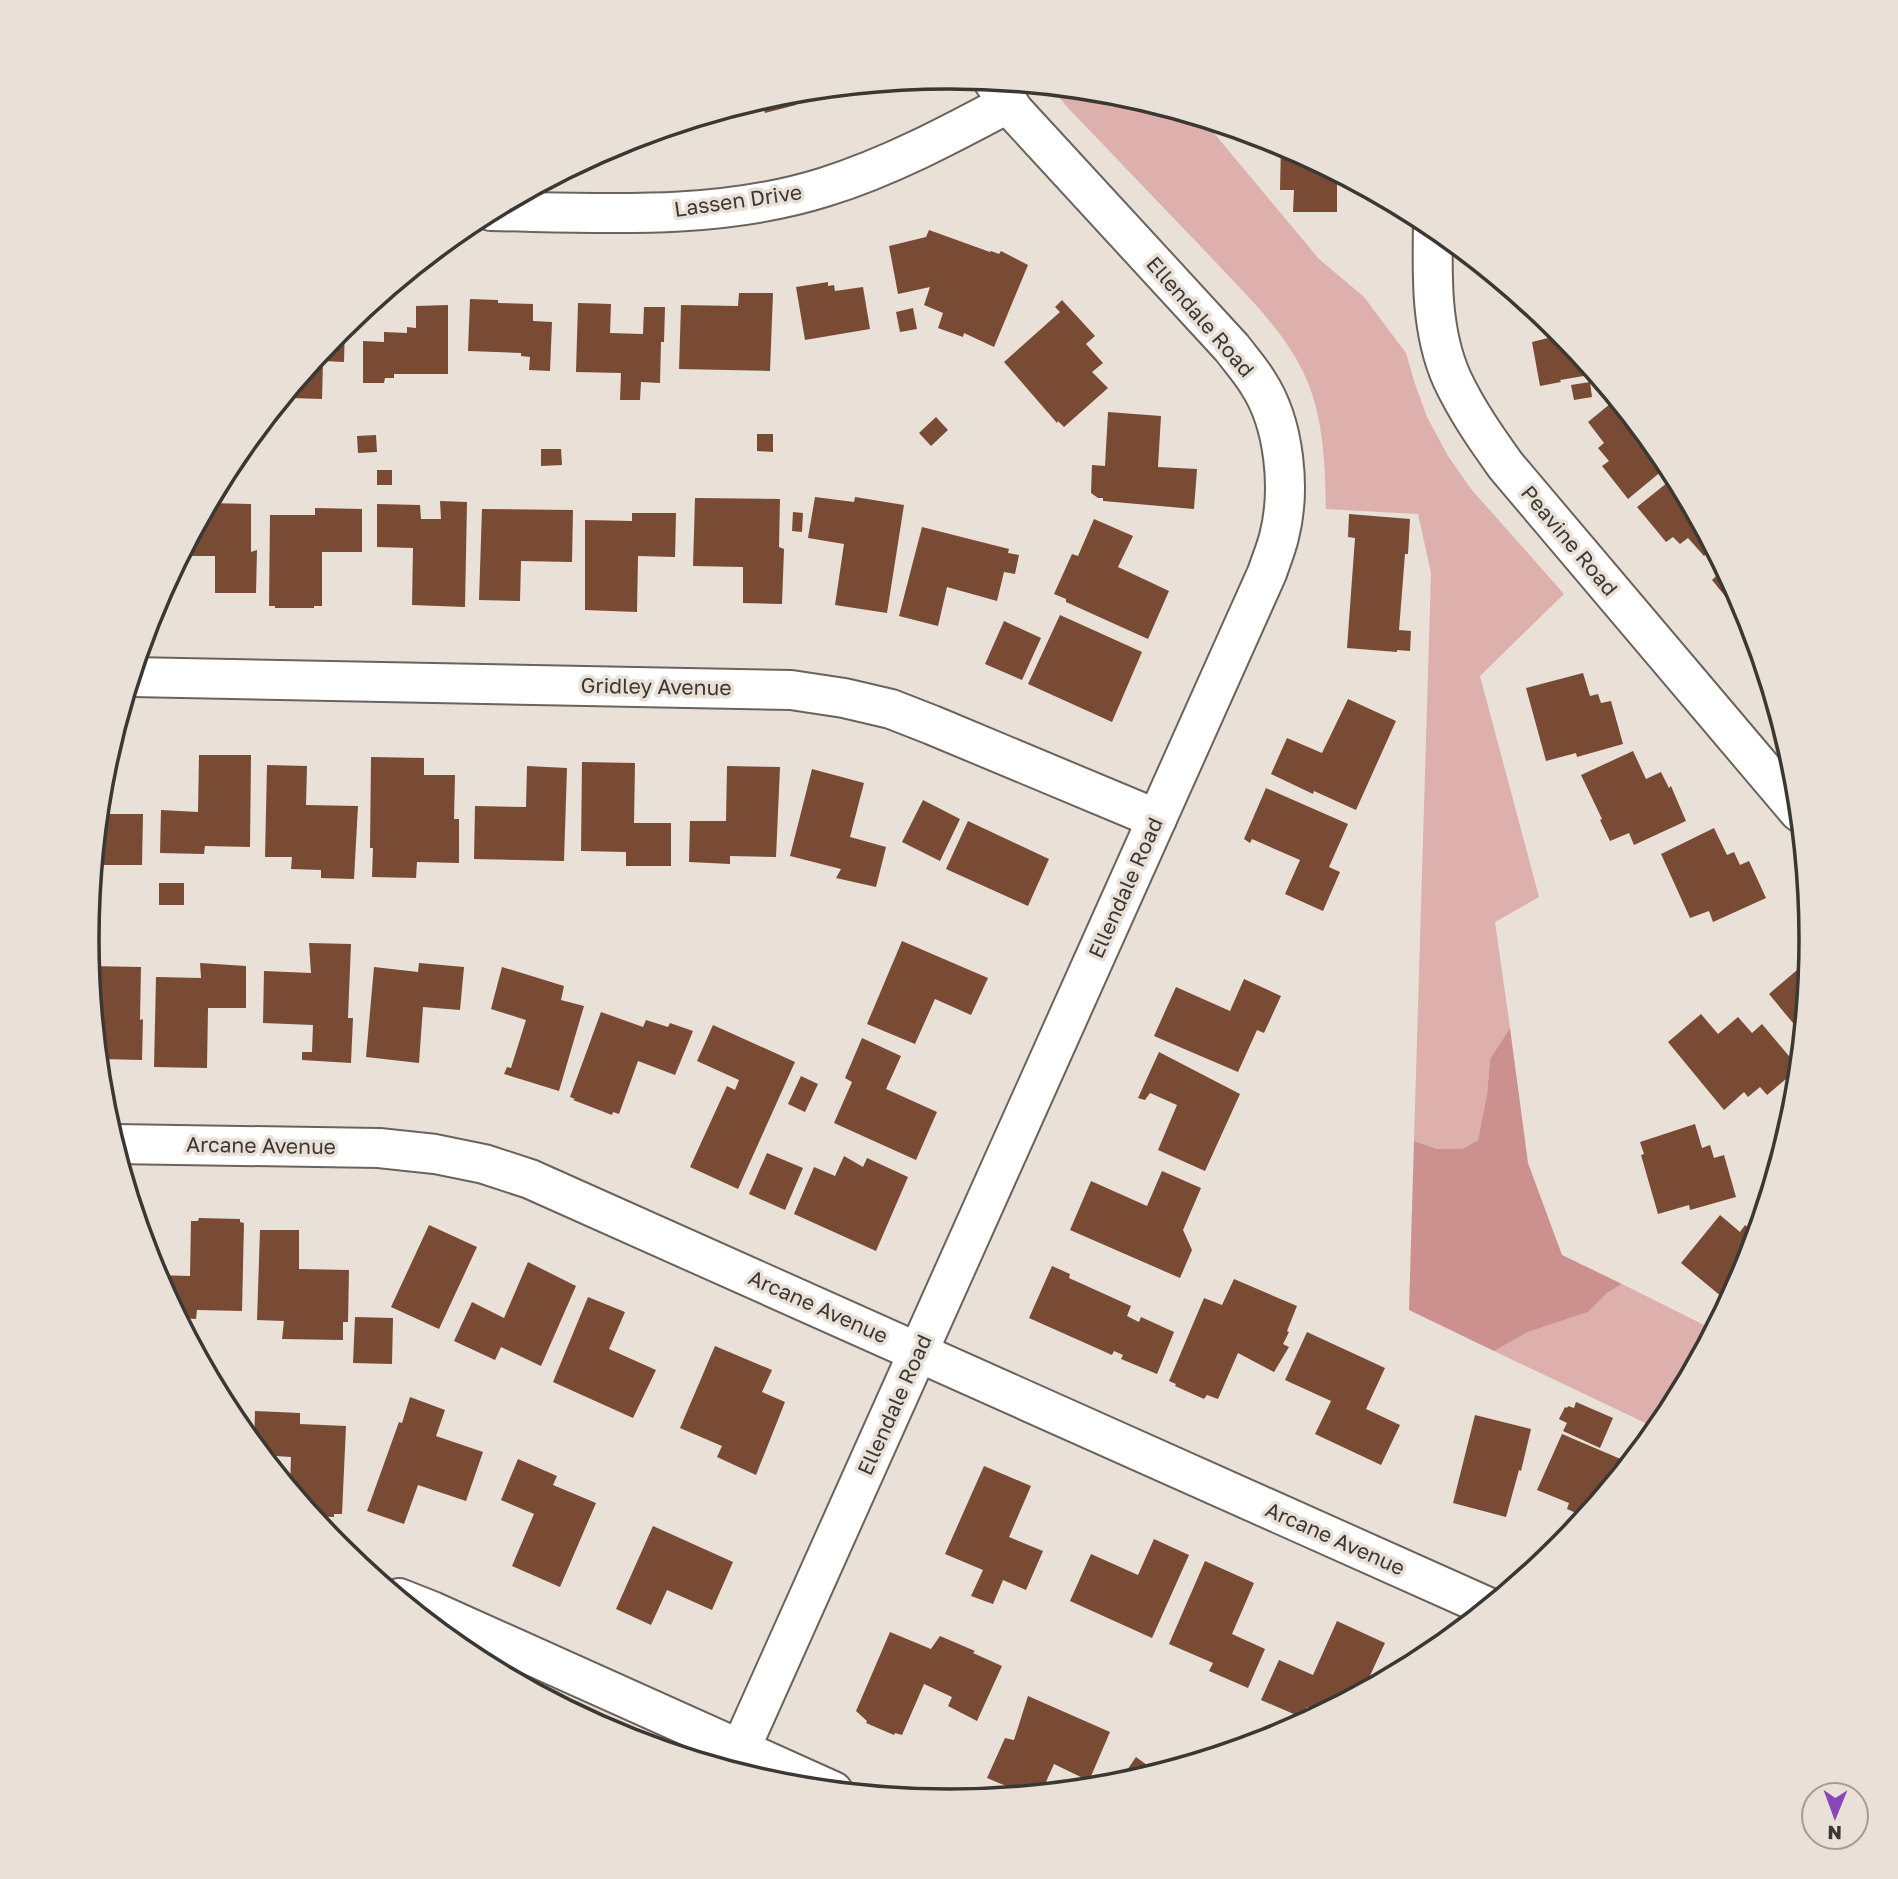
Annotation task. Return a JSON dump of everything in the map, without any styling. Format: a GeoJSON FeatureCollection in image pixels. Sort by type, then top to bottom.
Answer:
{"type":"FeatureCollection","features":[{"type":"Feature","properties":{"kind":"street","name":"Lassen Drive"},"geometry":{"type":"LineString","coordinates":[[511,211],[660,213],[768,201],[823,188],[872,171],[932,143],[1001,92]]}},
{"type":"Feature","properties":{"kind":"street","name":"Ellendale Road"},"geometry":{"type":"LineString","coordinates":[[736,1760],[1267,573],[1280,535],[1284,459],[1276,421],[1259,385],[1232,348],[1043,144],[1001,92]]}},
{"type":"Feature","properties":{"kind":"street","name":"Peavine Road"},"geometry":{"type":"LineString","coordinates":[[1433,241],[1433,294],[1438,335],[1451,378],[1478,428],[1515,476],[1787,799]]}},
{"type":"Feature","properties":{"kind":"street","name":"Gridley Avenue"},"geometry":{"type":"LineString","coordinates":[[141,677],[791,690],[891,709],[1157,819]]}},
{"type":"Feature","properties":{"kind":"street","name":"Arcane Avenue"},"geometry":{"type":"LineString","coordinates":[[124,1144],[379,1148],[435,1154],[484,1164],[530,1179],[1480,1603]]}},
{"type":"Feature","properties":{"kind":"street"},"geometry":{"type":"LineString","coordinates":[[423,1607],[736,1760],[762,1768]]}},
{"type":"Feature","properties":{"kind":"shaded area"},"geometry":{"type":"Polygon","coordinates":[[[1059,97],[1169,118],[1212,131],[1319,259],[1364,297],[1406,353],[1427,417],[1448,456],[1471,489],[1564,594],[1480,676],[1539,897],[1495,922],[1510,1028],[1490,1059],[1487,1094],[1478,1140],[1462,1149],[1439,1149],[1414,1141],[1431,573],[1418,514],[1326,509],[1324,459],[1317,410],[1306,378],[1287,344],[1249,297],[1059,97]]]}},
{"type":"Feature","properties":{"kind":"shaded area"},"geometry":{"type":"Polygon","coordinates":[[[1510,1028],[1528,1163],[1562,1255],[1622,1284],[1607,1293],[1588,1312],[1528,1332],[1494,1351],[1409,1310],[1414,1141],[1438,1149],[1462,1149],[1478,1140],[1487,1094],[1490,1059],[1510,1028]]]}},
{"type":"Feature","properties":{"kind":"shaded area"},"geometry":{"type":"Polygon","coordinates":[[[1622,1284],[1706,1326],[1647,1424],[1494,1351],[1528,1332],[1588,1312],[1607,1293],[1622,1284]]]}},
{"type":"Feature","properties":{"kind":"building"},"geometry":{"type":"Polygon","coordinates":[[[796,105],[765,113],[764,110],[796,105]]]}},
{"type":"Feature","properties":{"kind":"building"},"geometry":{"type":"Polygon","coordinates":[[[1281,157],[1338,184],[1337,212],[1293,212],[1294,190],[1280,190],[1281,157]]]}},
{"type":"Feature","properties":{"kind":"building"},"geometry":{"type":"Polygon","coordinates":[[[929,230],[990,252],[999,254],[1001,251],[1028,265],[994,347],[964,333],[963,337],[938,328],[943,313],[924,305],[930,287],[898,294],[889,246],[926,237],[929,230]]]}},
{"type":"Feature","properties":{"kind":"building"},"geometry":{"type":"Polygon","coordinates":[[[828,282],[828,286],[834,285],[835,291],[863,287],[870,329],[805,340],[796,287],[828,282]]]}},
{"type":"Feature","properties":{"kind":"building"},"geometry":{"type":"Polygon","coordinates":[[[739,293],[773,293],[770,371],[679,369],[681,305],[738,306],[739,293]]]}},
{"type":"Feature","properties":{"kind":"building"},"geometry":{"type":"Polygon","coordinates":[[[470,299],[533,304],[533,321],[552,322],[550,371],[529,370],[530,357],[521,356],[521,353],[468,351],[470,299]]]}},
{"type":"Feature","properties":{"kind":"building"},"geometry":{"type":"Polygon","coordinates":[[[1062,300],[1095,336],[1086,344],[1103,363],[1092,372],[1108,388],[1064,427],[1058,421],[1057,423],[1004,362],[1060,312],[1055,307],[1062,300]]]}},
{"type":"Feature","properties":{"kind":"building"},"geometry":{"type":"Polygon","coordinates":[[[578,303],[611,304],[610,333],[643,334],[644,307],[665,307],[660,383],[641,382],[640,400],[620,400],[621,373],[576,372],[578,303]]]}},
{"type":"Feature","properties":{"kind":"building"},"geometry":{"type":"Polygon","coordinates":[[[448,305],[448,374],[394,374],[394,378],[385,378],[384,383],[363,383],[363,341],[384,342],[384,332],[407,333],[407,327],[416,328],[416,306],[448,305]]]}},
{"type":"Feature","properties":{"kind":"building"},"geometry":{"type":"Polygon","coordinates":[[[913,308],[917,329],[900,332],[896,312],[913,308]]]}},
{"type":"Feature","properties":{"kind":"building"},"geometry":{"type":"Polygon","coordinates":[[[1548,336],[1585,376],[1540,386],[1532,342],[1548,338],[1548,336]]]}},
{"type":"Feature","properties":{"kind":"building"},"geometry":{"type":"Polygon","coordinates":[[[345,342],[344,362],[327,361],[345,342]]]}},
{"type":"Feature","properties":{"kind":"building"},"geometry":{"type":"Polygon","coordinates":[[[323,365],[322,399],[294,398],[323,365]]]}},
{"type":"Feature","properties":{"kind":"building"},"geometry":{"type":"Polygon","coordinates":[[[1590,382],[1592,397],[1574,400],[1571,385],[1590,382]]]}},
{"type":"Feature","properties":{"kind":"building"},"geometry":{"type":"Polygon","coordinates":[[[1609,404],[1660,473],[1628,499],[1602,466],[1609,461],[1598,448],[1604,443],[1588,422],[1609,404]]]}},
{"type":"Feature","properties":{"kind":"building"},"geometry":{"type":"Polygon","coordinates":[[[1108,412],[1161,416],[1158,467],[1197,469],[1194,509],[1103,501],[1103,498],[1091,493],[1092,465],[1105,466],[1108,412]]]}},
{"type":"Feature","properties":{"kind":"building"},"geometry":{"type":"Polygon","coordinates":[[[936,417],[948,430],[931,446],[919,433],[936,417]]]}},
{"type":"Feature","properties":{"kind":"building"},"geometry":{"type":"Polygon","coordinates":[[[757,434],[773,434],[773,452],[757,451],[757,434]]]}},
{"type":"Feature","properties":{"kind":"building"},"geometry":{"type":"Polygon","coordinates":[[[376,435],[377,452],[358,453],[357,436],[376,435]]]}},
{"type":"Feature","properties":{"kind":"building"},"geometry":{"type":"Polygon","coordinates":[[[541,449],[561,449],[562,465],[541,466],[541,449]]]}},
{"type":"Feature","properties":{"kind":"building"},"geometry":{"type":"Polygon","coordinates":[[[377,470],[392,470],[392,485],[377,485],[377,470]]]}},
{"type":"Feature","properties":{"kind":"building"},"geometry":{"type":"Polygon","coordinates":[[[1666,483],[1707,554],[1704,556],[1688,538],[1680,544],[1673,537],[1666,542],[1637,507],[1666,483]]]}},
{"type":"Feature","properties":{"kind":"building"},"geometry":{"type":"Polygon","coordinates":[[[815,497],[854,502],[855,497],[904,505],[887,613],[835,605],[844,544],[808,538],[815,497]]]}},
{"type":"Feature","properties":{"kind":"building"},"geometry":{"type":"Polygon","coordinates":[[[695,498],[780,499],[779,547],[784,549],[782,604],[743,603],[743,567],[693,566],[695,498]]]}},
{"type":"Feature","properties":{"kind":"building"},"geometry":{"type":"Polygon","coordinates":[[[440,501],[467,502],[465,607],[412,605],[413,548],[377,547],[377,504],[420,505],[421,519],[441,519],[440,501]]]}},
{"type":"Feature","properties":{"kind":"building"},"geometry":{"type":"Polygon","coordinates":[[[220,503],[251,504],[251,552],[257,550],[256,593],[215,593],[215,556],[190,556],[220,503]]]}},
{"type":"Feature","properties":{"kind":"building"},"geometry":{"type":"Polygon","coordinates":[[[315,508],[362,509],[362,552],[322,552],[322,606],[269,606],[270,515],[315,515],[315,508]]]}},
{"type":"Feature","properties":{"kind":"building"},"geometry":{"type":"Polygon","coordinates":[[[482,509],[573,510],[572,562],[521,561],[520,601],[479,600],[482,509]]]}},
{"type":"Feature","properties":{"kind":"building"},"geometry":{"type":"Polygon","coordinates":[[[793,512],[803,513],[802,532],[792,531],[793,512]]]}},
{"type":"Feature","properties":{"kind":"building"},"geometry":{"type":"Polygon","coordinates":[[[632,513],[676,513],[675,557],[638,556],[637,612],[585,610],[585,520],[632,521],[632,513]]]}},
{"type":"Feature","properties":{"kind":"building"},"geometry":{"type":"Polygon","coordinates":[[[1349,514],[1410,519],[1399,630],[1411,631],[1410,651],[1347,648],[1355,538],[1348,537],[1349,514]]]}},
{"type":"Feature","properties":{"kind":"building"},"geometry":{"type":"Polygon","coordinates":[[[1094,519],[1133,536],[1118,567],[1169,591],[1148,639],[1054,594],[1072,554],[1078,556],[1094,519]]]}},
{"type":"Feature","properties":{"kind":"building"},"geometry":{"type":"Polygon","coordinates":[[[922,527],[1009,549],[1008,553],[1019,555],[1015,574],[1004,572],[997,601],[947,587],[938,626],[899,616],[922,527]]]}},
{"type":"Feature","properties":{"kind":"building"},"geometry":{"type":"Polygon","coordinates":[[[1717,575],[1729,602],[1712,580],[1717,575]]]}},
{"type":"Feature","properties":{"kind":"building"},"geometry":{"type":"Polygon","coordinates":[[[1060,615],[1142,652],[1112,722],[1028,684],[1060,615]]]}},
{"type":"Feature","properties":{"kind":"building"},"geometry":{"type":"Polygon","coordinates":[[[1004,621],[1041,638],[1022,680],[985,664],[1004,621]]]}},
{"type":"Feature","properties":{"kind":"building"},"geometry":{"type":"Polygon","coordinates":[[[1583,673],[1590,696],[1598,694],[1601,703],[1611,701],[1623,744],[1577,757],[1576,753],[1546,761],[1526,688],[1583,673]]]}},
{"type":"Feature","properties":{"kind":"building"},"geometry":{"type":"Polygon","coordinates":[[[1348,699],[1396,721],[1356,810],[1271,774],[1287,738],[1322,753],[1348,699]]]}},
{"type":"Feature","properties":{"kind":"building"},"geometry":{"type":"Polygon","coordinates":[[[1633,751],[1646,779],[1661,772],[1669,788],[1671,786],[1686,821],[1634,845],[1629,833],[1610,841],[1581,775],[1633,751]]]}},
{"type":"Feature","properties":{"kind":"building"},"geometry":{"type":"Polygon","coordinates":[[[199,755],[251,755],[250,847],[205,846],[204,854],[160,853],[161,810],[198,812],[199,755]]]}},
{"type":"Feature","properties":{"kind":"building"},"geometry":{"type":"Polygon","coordinates":[[[371,757],[424,758],[424,775],[455,775],[454,819],[459,819],[459,863],[417,862],[416,878],[372,877],[371,757]]]}},
{"type":"Feature","properties":{"kind":"building"},"geometry":{"type":"Polygon","coordinates":[[[582,762],[635,763],[634,823],[671,823],[671,866],[626,866],[626,852],[581,851],[582,762]]]}},
{"type":"Feature","properties":{"kind":"building"},"geometry":{"type":"Polygon","coordinates":[[[267,765],[307,766],[306,805],[358,806],[354,879],[321,878],[321,870],[291,869],[292,857],[265,857],[267,765]]]}},
{"type":"Feature","properties":{"kind":"building"},"geometry":{"type":"Polygon","coordinates":[[[527,766],[567,768],[564,861],[474,859],[475,806],[526,807],[527,766]]]}},
{"type":"Feature","properties":{"kind":"building"},"geometry":{"type":"Polygon","coordinates":[[[727,766],[780,767],[776,857],[730,856],[730,864],[689,862],[690,821],[726,821],[727,766]]]}},
{"type":"Feature","properties":{"kind":"building"},"geometry":{"type":"Polygon","coordinates":[[[812,769],[864,783],[850,837],[886,847],[876,887],[836,878],[841,869],[790,856],[812,769]]]}},
{"type":"Feature","properties":{"kind":"building"},"geometry":{"type":"Polygon","coordinates":[[[1266,788],[1348,824],[1329,867],[1340,872],[1323,911],[1285,894],[1300,860],[1252,839],[1250,843],[1244,839],[1266,788]]]}},
{"type":"Feature","properties":{"kind":"building"},"geometry":{"type":"Polygon","coordinates":[[[923,800],[960,819],[940,861],[902,842],[923,800]]]}},
{"type":"Feature","properties":{"kind":"building"},"geometry":{"type":"Polygon","coordinates":[[[108,814],[143,814],[142,865],[103,865],[108,814]]]}},
{"type":"Feature","properties":{"kind":"building"},"geometry":{"type":"Polygon","coordinates":[[[968,821],[1049,859],[1028,906],[946,869],[968,821]]]}},
{"type":"Feature","properties":{"kind":"building"},"geometry":{"type":"Polygon","coordinates":[[[1714,828],[1727,855],[1734,852],[1740,865],[1749,861],[1766,898],[1713,922],[1709,911],[1690,918],[1661,854],[1714,828]]]}},
{"type":"Feature","properties":{"kind":"building"},"geometry":{"type":"Polygon","coordinates":[[[159,883],[184,883],[184,905],[159,905],[159,883]]]}},
{"type":"Feature","properties":{"kind":"building"},"geometry":{"type":"Polygon","coordinates":[[[902,941],[988,978],[971,1015],[935,999],[915,1044],[867,1024],[902,941]]]}},
{"type":"Feature","properties":{"kind":"building"},"geometry":{"type":"Polygon","coordinates":[[[309,943],[351,944],[348,1018],[353,1018],[351,1063],[302,1060],[302,1052],[312,1052],[313,1025],[263,1023],[264,971],[311,973],[309,943]]]}},
{"type":"Feature","properties":{"kind":"building"},"geometry":{"type":"Polygon","coordinates":[[[200,963],[246,966],[246,1008],[208,1008],[207,1068],[154,1067],[156,977],[201,978],[200,963]]]}},
{"type":"Feature","properties":{"kind":"building"},"geometry":{"type":"Polygon","coordinates":[[[419,963],[464,967],[460,1010],[423,1007],[419,1063],[366,1057],[374,967],[418,972],[419,963]]]}},
{"type":"Feature","properties":{"kind":"building"},"geometry":{"type":"Polygon","coordinates":[[[100,966],[141,967],[142,1060],[107,1059],[100,966]]]}},
{"type":"Feature","properties":{"kind":"building"},"geometry":{"type":"Polygon","coordinates":[[[502,967],[564,986],[561,1000],[584,1006],[559,1091],[504,1074],[507,1067],[511,1068],[526,1020],[491,1009],[502,967]]]}},
{"type":"Feature","properties":{"kind":"building"},"geometry":{"type":"Polygon","coordinates":[[[1798,969],[1794,1025],[1769,994],[1798,969]]]}},
{"type":"Feature","properties":{"kind":"building"},"geometry":{"type":"Polygon","coordinates":[[[1244,979],[1281,996],[1264,1033],[1257,1030],[1238,1072],[1154,1036],[1176,987],[1230,1011],[1244,979]]]}},
{"type":"Feature","properties":{"kind":"building"},"geometry":{"type":"Polygon","coordinates":[[[601,1012],[643,1027],[646,1020],[668,1027],[670,1023],[693,1031],[675,1075],[638,1061],[619,1114],[613,1112],[612,1115],[570,1097],[601,1012]]]}},
{"type":"Feature","properties":{"kind":"building"},"geometry":{"type":"Polygon","coordinates":[[[1701,1014],[1718,1034],[1738,1017],[1752,1033],[1762,1024],[1791,1058],[1787,1078],[1767,1095],[1760,1087],[1748,1097],[1744,1092],[1724,1110],[1668,1042],[1701,1014]]]}},
{"type":"Feature","properties":{"kind":"building"},"geometry":{"type":"Polygon","coordinates":[[[713,1025],[795,1062],[738,1189],[690,1167],[727,1086],[735,1090],[739,1080],[697,1061],[713,1025]]]}},
{"type":"Feature","properties":{"kind":"building"},"geometry":{"type":"Polygon","coordinates":[[[862,1038],[901,1056],[886,1089],[937,1112],[916,1160],[834,1123],[852,1082],[845,1078],[862,1038]]]}},
{"type":"Feature","properties":{"kind":"building"},"geometry":{"type":"Polygon","coordinates":[[[1159,1052],[1240,1094],[1205,1171],[1158,1150],[1177,1105],[1150,1093],[1145,1100],[1138,1098],[1159,1052]]]}},
{"type":"Feature","properties":{"kind":"building"},"geometry":{"type":"Polygon","coordinates":[[[801,1076],[818,1084],[805,1112],[788,1104],[801,1076]]]}},
{"type":"Feature","properties":{"kind":"building"},"geometry":{"type":"Polygon","coordinates":[[[1695,1124],[1702,1148],[1710,1145],[1714,1158],[1724,1155],[1736,1197],[1690,1210],[1689,1205],[1658,1214],[1641,1155],[1644,1154],[1640,1142],[1695,1124]]]}},
{"type":"Feature","properties":{"kind":"building"},"geometry":{"type":"Polygon","coordinates":[[[767,1153],[803,1168],[785,1210],[749,1194],[767,1153]]]}},
{"type":"Feature","properties":{"kind":"building"},"geometry":{"type":"Polygon","coordinates":[[[844,1156],[863,1167],[867,1158],[908,1177],[876,1251],[794,1214],[814,1167],[835,1176],[844,1156]]]}},
{"type":"Feature","properties":{"kind":"building"},"geometry":{"type":"Polygon","coordinates":[[[1162,1171],[1201,1188],[1183,1230],[1192,1250],[1180,1278],[1070,1230],[1091,1181],[1147,1206],[1162,1171]]]}},
{"type":"Feature","properties":{"kind":"building"},"geometry":{"type":"Polygon","coordinates":[[[1720,1215],[1740,1232],[1745,1225],[1749,1228],[1721,1296],[1681,1263],[1720,1215]]]}},
{"type":"Feature","properties":{"kind":"building"},"geometry":{"type":"Polygon","coordinates":[[[199,1218],[240,1219],[240,1222],[244,1223],[242,1311],[197,1310],[196,1319],[186,1316],[168,1275],[190,1276],[191,1221],[198,1221],[199,1218]]]}},
{"type":"Feature","properties":{"kind":"building"},"geometry":{"type":"Polygon","coordinates":[[[429,1225],[477,1247],[439,1329],[391,1307],[429,1225]]]}},
{"type":"Feature","properties":{"kind":"building"},"geometry":{"type":"Polygon","coordinates":[[[260,1230],[299,1230],[299,1269],[349,1270],[348,1322],[343,1322],[343,1340],[282,1339],[284,1321],[257,1320],[260,1230]]]}},
{"type":"Feature","properties":{"kind":"building"},"geometry":{"type":"Polygon","coordinates":[[[528,1262],[576,1286],[541,1366],[501,1347],[495,1360],[454,1341],[472,1302],[504,1318],[528,1262]]]}},
{"type":"Feature","properties":{"kind":"building"},"geometry":{"type":"Polygon","coordinates":[[[1052,1266],[1070,1274],[1069,1278],[1131,1306],[1127,1316],[1139,1322],[1141,1317],[1174,1332],[1157,1374],[1121,1359],[1123,1355],[1114,1351],[1112,1355],[1029,1318],[1052,1266]]]}},
{"type":"Feature","properties":{"kind":"building"},"geometry":{"type":"Polygon","coordinates":[[[1234,1279],[1297,1306],[1283,1344],[1289,1347],[1274,1372],[1238,1353],[1218,1399],[1207,1395],[1204,1399],[1169,1381],[1204,1298],[1222,1305],[1234,1279]]]}},
{"type":"Feature","properties":{"kind":"building"},"geometry":{"type":"Polygon","coordinates":[[[588,1297],[625,1312],[609,1349],[656,1370],[633,1418],[553,1382],[588,1297]]]}},
{"type":"Feature","properties":{"kind":"building"},"geometry":{"type":"Polygon","coordinates":[[[355,1317],[393,1318],[392,1364],[353,1363],[355,1317]]]}},
{"type":"Feature","properties":{"kind":"building"},"geometry":{"type":"Polygon","coordinates":[[[1307,1332],[1385,1368],[1366,1409],[1400,1425],[1381,1465],[1315,1434],[1331,1401],[1285,1380],[1307,1332]]]}},
{"type":"Feature","properties":{"kind":"building"},"geometry":{"type":"Polygon","coordinates":[[[715,1346],[772,1370],[762,1392],[785,1402],[756,1475],[717,1457],[722,1446],[680,1428],[715,1346]]]}},
{"type":"Feature","properties":{"kind":"building"},"geometry":{"type":"Polygon","coordinates":[[[410,1397],[445,1410],[436,1436],[483,1452],[466,1501],[418,1485],[404,1524],[367,1511],[410,1397]]]}},
{"type":"Feature","properties":{"kind":"building"},"geometry":{"type":"Polygon","coordinates":[[[1576,1402],[1613,1418],[1600,1448],[1563,1431],[1567,1423],[1559,1419],[1565,1407],[1574,1408],[1576,1402]]]}},
{"type":"Feature","properties":{"kind":"building"},"geometry":{"type":"Polygon","coordinates":[[[255,1411],[300,1413],[300,1424],[346,1426],[342,1514],[325,1517],[290,1477],[291,1457],[273,1456],[254,1430],[255,1411]]]}},
{"type":"Feature","properties":{"kind":"building"},"geometry":{"type":"Polygon","coordinates":[[[1475,1415],[1531,1429],[1506,1517],[1453,1503],[1475,1415]]]}},
{"type":"Feature","properties":{"kind":"building"},"geometry":{"type":"Polygon","coordinates":[[[1562,1434],[1622,1460],[1576,1513],[1567,1509],[1569,1503],[1537,1490],[1562,1434]]]}},
{"type":"Feature","properties":{"kind":"building"},"geometry":{"type":"Polygon","coordinates":[[[518,1459],[557,1476],[553,1485],[596,1503],[560,1587],[512,1566],[534,1514],[501,1500],[518,1459]]]}},
{"type":"Feature","properties":{"kind":"building"},"geometry":{"type":"Polygon","coordinates":[[[984,1466],[1031,1486],[1009,1537],[1043,1551],[1026,1590],[1003,1580],[993,1604],[971,1596],[983,1570],[945,1554],[984,1466]]]}},
{"type":"Feature","properties":{"kind":"building"},"geometry":{"type":"Polygon","coordinates":[[[653,1526],[733,1562],[712,1610],[667,1590],[651,1625],[616,1609],[653,1526]]]}},
{"type":"Feature","properties":{"kind":"building"},"geometry":{"type":"Polygon","coordinates":[[[1154,1539],[1189,1555],[1152,1638],[1070,1601],[1091,1554],[1138,1575],[1154,1539]]]}},
{"type":"Feature","properties":{"kind":"building"},"geometry":{"type":"Polygon","coordinates":[[[1205,1561],[1254,1583],[1232,1634],[1265,1649],[1248,1688],[1209,1671],[1213,1663],[1169,1644],[1205,1561]]]}},
{"type":"Feature","properties":{"kind":"building"},"geometry":{"type":"Polygon","coordinates":[[[1337,1621],[1385,1643],[1369,1679],[1325,1702],[1310,1709],[1307,1707],[1306,1711],[1296,1715],[1261,1700],[1279,1660],[1313,1675],[1337,1621]]]}},
{"type":"Feature","properties":{"kind":"building"},"geometry":{"type":"Polygon","coordinates":[[[890,1632],[931,1649],[940,1636],[1002,1666],[977,1721],[948,1706],[952,1697],[924,1684],[902,1735],[894,1735],[866,1723],[856,1711],[890,1632]]]}},
{"type":"Feature","properties":{"kind":"building"},"geometry":{"type":"Polygon","coordinates":[[[1028,1696],[1110,1732],[1091,1777],[1083,1778],[1054,1764],[1045,1784],[1010,1788],[987,1778],[1005,1738],[1014,1740],[1028,1696]]]}},
{"type":"Feature","properties":{"kind":"building"},"geometry":{"type":"Polygon","coordinates":[[[1136,1757],[1148,1766],[1127,1770],[1136,1757]]]}}]}
